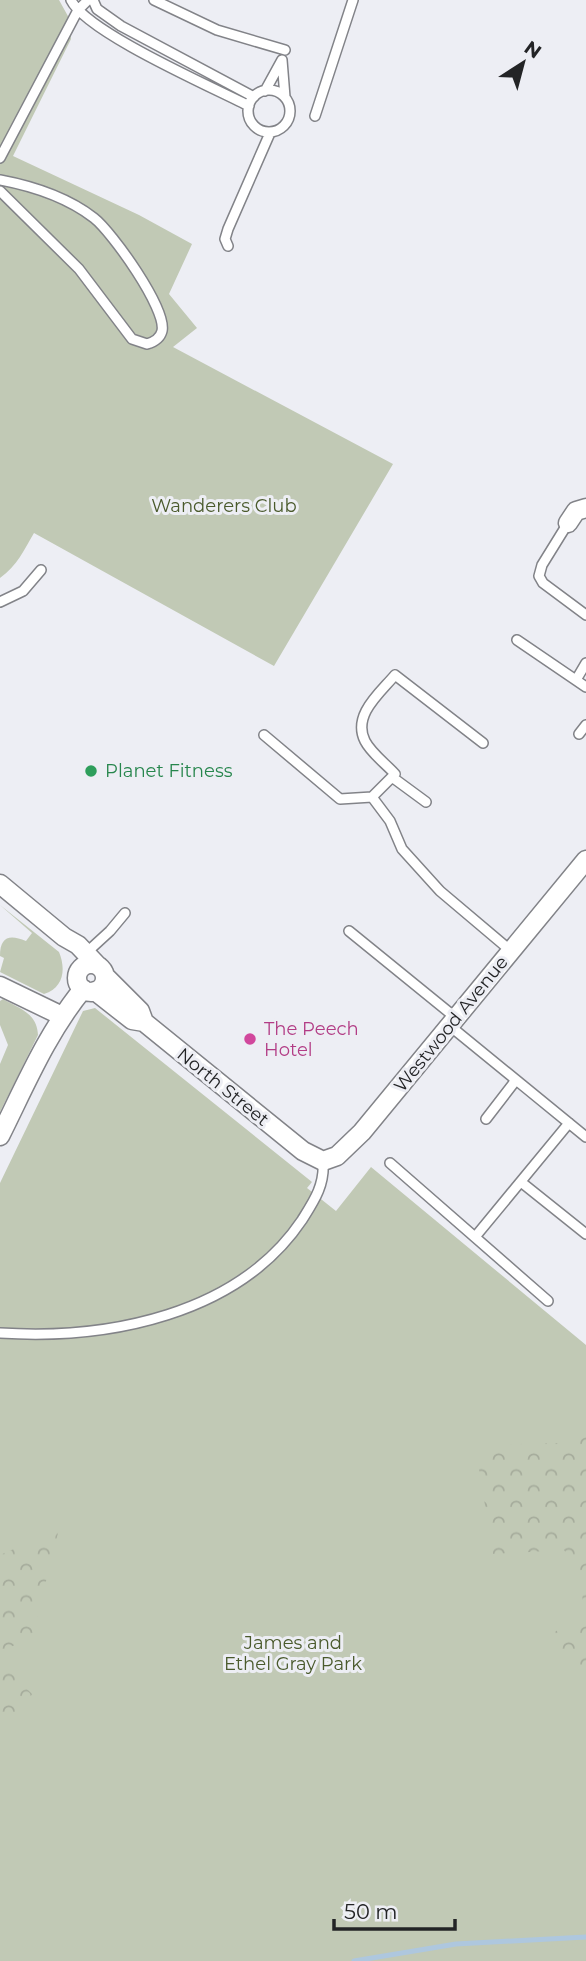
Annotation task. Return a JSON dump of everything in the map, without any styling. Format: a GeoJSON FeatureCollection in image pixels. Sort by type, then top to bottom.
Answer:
{"type":"FeatureCollection","features":[{"type":"Feature","properties":{"kind":"street"},"geometry":{"type":"LineString","coordinates":[[568,523],[576,511],[586,508]]}},
{"type":"Feature","properties":{"kind":"street","name":"Westwood Avenue"},"geometry":{"type":"LineString","coordinates":[[323,1161],[337,1156],[362,1132],[586,860]]}},
{"type":"Feature","properties":{"kind":"street","name":"North Street"},"geometry":{"type":"LineString","coordinates":[[0,884],[64,937],[91,974],[132,1020],[144,1022],[303,1151],[323,1161]]}},
{"type":"Feature","properties":{"kind":"street"},"geometry":{"type":"LineString","coordinates":[[0,1136],[62,1016],[91,974]]}},
{"type":"Feature","properties":{"kind":"street"},"geometry":{"type":"LineString","coordinates":[[0,986],[62,1016]]}},
{"type":"Feature","properties":{"kind":"lane"},"geometry":{"type":"LineString","coordinates":[[71,0],[85,18],[114,37],[249,106]]}},
{"type":"Feature","properties":{"kind":"lane"},"geometry":{"type":"LineString","coordinates":[[0,158],[78,10],[88,0]]}},
{"type":"Feature","properties":{"kind":"lane"},"geometry":{"type":"LineString","coordinates":[[93,0],[97,9],[121,26],[254,97]]}},
{"type":"Feature","properties":{"kind":"lane"},"geometry":{"type":"LineString","coordinates":[[153,0],[217,30],[285,50]]}},
{"type":"Feature","properties":{"kind":"lane"},"geometry":{"type":"LineString","coordinates":[[315,116],[353,0]]}},
{"type":"Feature","properties":{"kind":"lane"},"geometry":{"type":"LineString","coordinates":[[265,91],[282,60],[285,97]]}},
{"type":"Feature","properties":{"kind":"lane"},"geometry":{"type":"LineString","coordinates":[[265,91],[274,91],[285,97],[290,104],[289,118],[284,127],[270,132],[259,130],[251,122],[249,106],[254,97],[265,91]]}},
{"type":"Feature","properties":{"kind":"lane"},"geometry":{"type":"LineString","coordinates":[[228,246],[225,239],[228,229],[270,132]]}},
{"type":"Feature","properties":{"kind":"lane"},"geometry":{"type":"LineString","coordinates":[[0,180],[49,194],[87,213],[102,225],[133,264],[161,318],[162,332],[158,339],[147,344],[139,344],[132,339],[79,269],[0,191]]}},
{"type":"Feature","properties":{"kind":"lane"},"geometry":{"type":"LineString","coordinates":[[568,523],[542,565],[539,576],[543,583],[586,615]]}},
{"type":"Feature","properties":{"kind":"lane"},"geometry":{"type":"LineString","coordinates":[[0,602],[18,595],[41,570]]}},
{"type":"Feature","properties":{"kind":"lane"},"geometry":{"type":"LineString","coordinates":[[517,640],[586,687]]}},
{"type":"Feature","properties":{"kind":"lane"},"geometry":{"type":"LineString","coordinates":[[576,680],[586,663]]}},
{"type":"Feature","properties":{"kind":"lane"},"geometry":{"type":"LineString","coordinates":[[264,735],[340,799],[372,797],[395,774],[365,742],[360,724],[365,712],[395,675],[483,743]]}},
{"type":"Feature","properties":{"kind":"lane"},"geometry":{"type":"LineString","coordinates":[[579,734],[586,725]]}},
{"type":"Feature","properties":{"kind":"lane"},"geometry":{"type":"LineString","coordinates":[[392,777],[426,802]]}},
{"type":"Feature","properties":{"kind":"lane"},"geometry":{"type":"LineString","coordinates":[[372,797],[390,821],[402,849],[440,891],[511,951]]}},
{"type":"Feature","properties":{"kind":"lane"},"geometry":{"type":"LineString","coordinates":[[91,974],[110,931],[125,912]]}},
{"type":"Feature","properties":{"kind":"lane"},"geometry":{"type":"LineString","coordinates":[[349,931],[516,1080],[586,1137]]}},
{"type":"Feature","properties":{"kind":"lane"},"geometry":{"type":"LineString","coordinates":[[485,1119],[516,1080]]}},
{"type":"Feature","properties":{"kind":"lane"},"geometry":{"type":"LineString","coordinates":[[475,1237],[569,1123]]}},
{"type":"Feature","properties":{"kind":"lane"},"geometry":{"type":"LineString","coordinates":[[0,1333],[76,1331],[130,1324],[187,1309],[211,1297],[265,1262],[285,1243],[318,1194],[324,1174],[323,1161]]}},
{"type":"Feature","properties":{"kind":"lane"},"geometry":{"type":"LineString","coordinates":[[390,1163],[548,1301]]}},
{"type":"Feature","properties":{"kind":"lane"},"geometry":{"type":"LineString","coordinates":[[521,1182],[586,1234]]}},
{"type":"Feature","properties":{"kind":"green space","name":"Wanderers Club"},"geometry":{"type":"Polygon","coordinates":[[[0,0],[59,0],[69,18],[71,39],[13,156],[139,215],[192,244],[169,294],[197,328],[173,347],[393,464],[274,666],[34,533],[16,563],[0,578],[0,0]]]}},
{"type":"Feature","properties":{"kind":"green space"},"geometry":{"type":"Polygon","coordinates":[[[0,905],[59,952],[62,977],[51,991],[44,994],[0,972],[4,958],[0,956],[0,950],[4,941],[15,938],[26,941],[32,933],[0,905]]]}},
{"type":"Feature","properties":{"kind":"green space"},"geometry":{"type":"Polygon","coordinates":[[[3,999],[31,1017],[38,1035],[0,1112],[0,1064],[8,1045],[0,1025],[0,1001],[3,999]]]}},
{"type":"Feature","properties":{"kind":"green space","name":"James and Ethel Gray Park"},"geometry":{"type":"Polygon","coordinates":[[[95,1008],[312,1182],[307,1188],[336,1211],[371,1167],[586,1345],[586,1961],[0,1961],[0,1183],[83,1011],[95,1008]]]}},
{"type":"Feature","properties":{"kind":"green space"},"geometry":{"type":"Polygon","coordinates":[[[586,1436],[586,1672],[558,1659],[544,1639],[584,1613],[580,1573],[564,1550],[493,1554],[475,1445],[566,1443],[586,1436]]]}},
{"type":"Feature","properties":{"kind":"green space"},"geometry":{"type":"Polygon","coordinates":[[[59,1529],[32,1637],[4,1650],[9,1671],[32,1694],[20,1717],[0,1717],[0,1555],[59,1529]]]}},
{"type":"Feature","properties":{"kind":"waterway"},"geometry":{"type":"LineString","coordinates":[[354,1961],[456,1944],[586,1937]]}},
{"type":"Feature","properties":{"kind":"place","name":"Planet Fitness"},"geometry":{"type":"Point","coordinates":[91,771]}},
{"type":"Feature","properties":{"kind":"place","name":"The Peech Hotel"},"geometry":{"type":"Point","coordinates":[250,1039]}}]}
